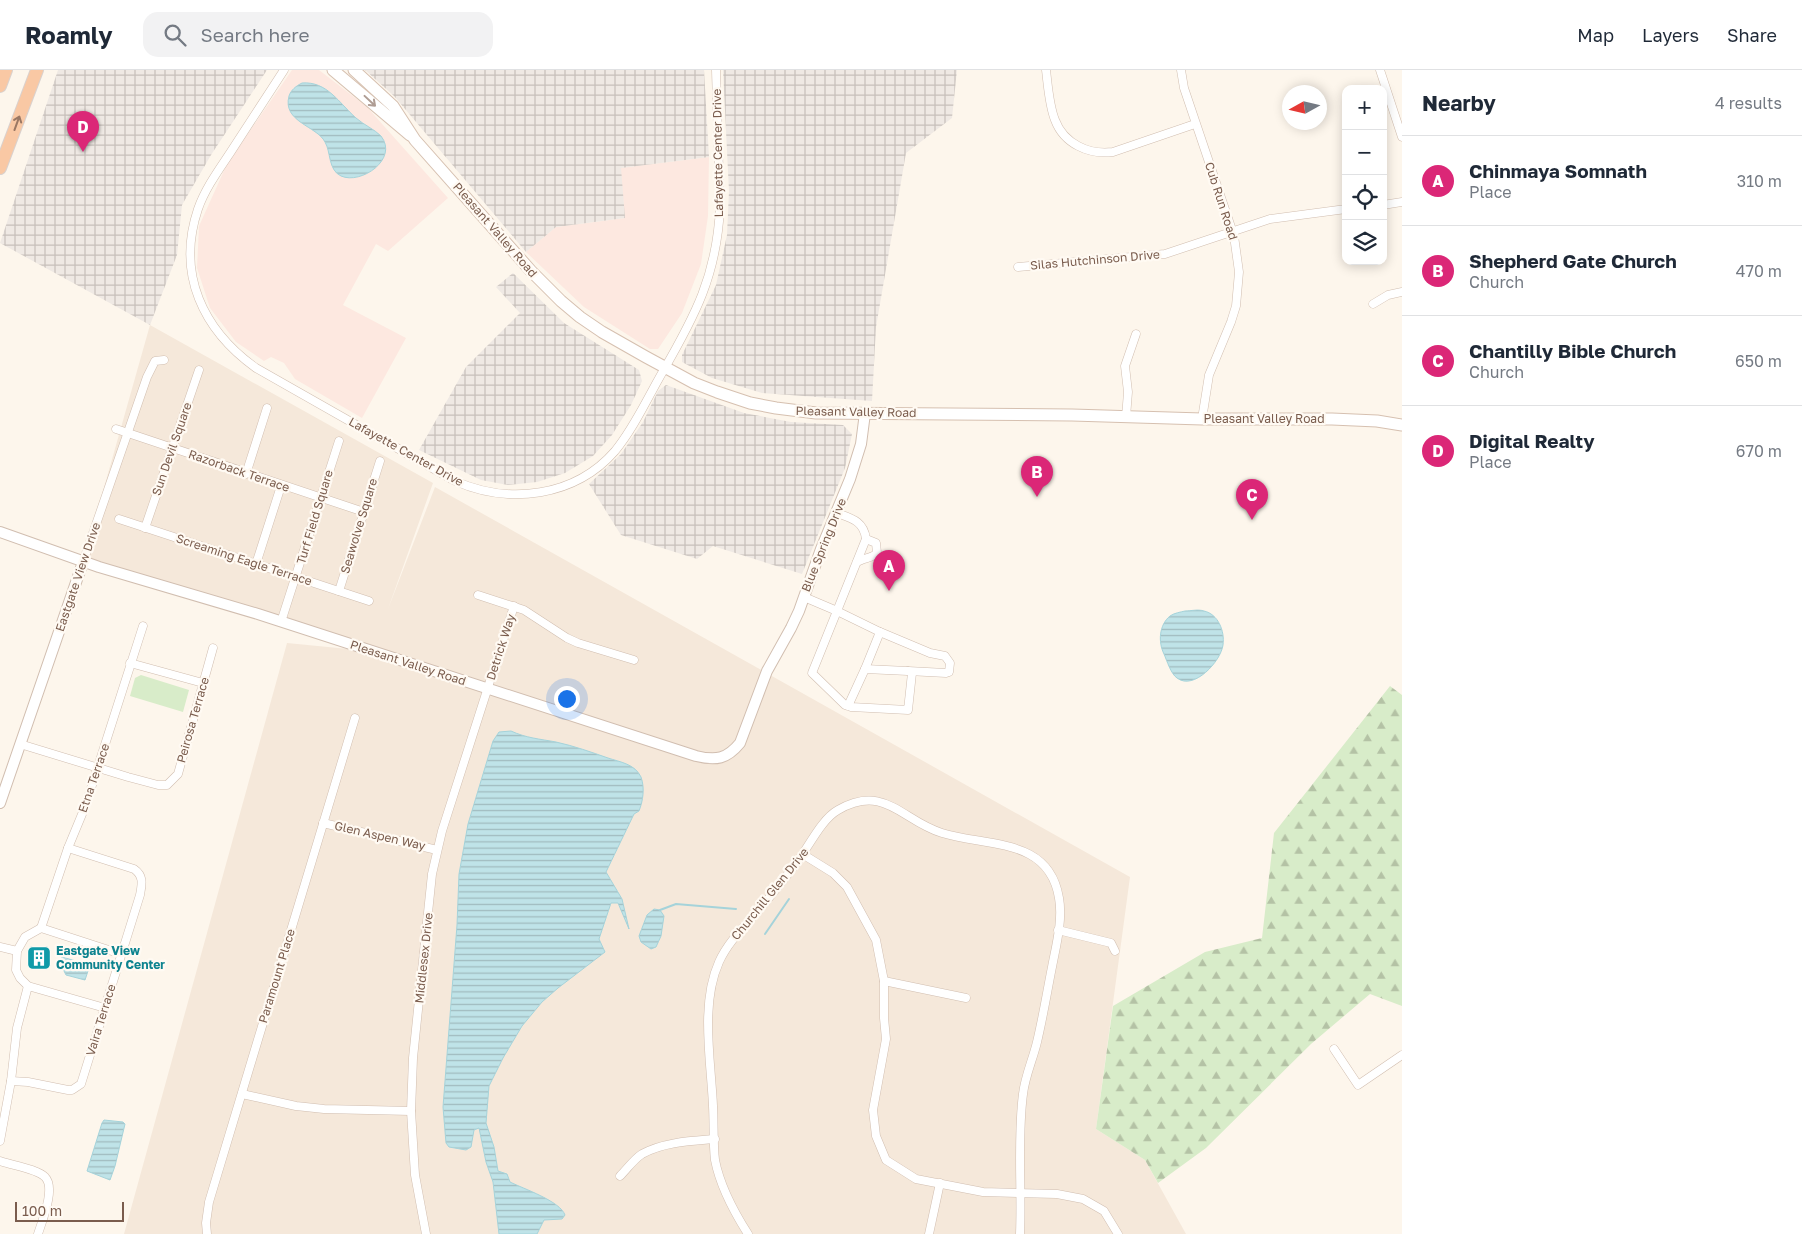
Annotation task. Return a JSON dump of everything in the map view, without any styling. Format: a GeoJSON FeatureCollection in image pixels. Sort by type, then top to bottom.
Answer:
{"type":"FeatureCollection","features":[{"type":"Feature","properties":{"kind":"highway"},"geometry":{"type":"LineString","coordinates":[[0,86],[6,70]]}},
{"type":"Feature","properties":{"kind":"highway"},"geometry":{"type":"LineString","coordinates":[[0,168],[36,70]]}},
{"type":"Feature","properties":{"kind":"main road","name":"Pleasant Valley Road"},"geometry":{"type":"LineString","coordinates":[[333,70],[399,128],[416,140]]}},
{"type":"Feature","properties":{"kind":"main road","name":"Pleasant Valley Road"},"geometry":{"type":"LineString","coordinates":[[354,70],[393,106],[416,140],[531,271],[561,301],[602,332],[694,383],[730,398],[796,411],[1202,419],[1332,419],[1377,421],[1402,425]]}},
{"type":"Feature","properties":{"kind":"street","name":"Lafayette Center Drive"},"geometry":{"type":"LineString","coordinates":[[284,70],[207,189],[198,208],[192,234],[192,267],[197,294],[202,306],[220,336],[239,356],[256,368],[456,481],[484,491],[514,495],[553,490],[582,477],[602,464],[624,439],[701,301],[717,245],[720,207],[716,70]]}},
{"type":"Feature","properties":{"kind":"street"},"geometry":{"type":"LineString","coordinates":[[1046,70],[1053,115],[1058,126],[1067,138],[1082,148],[1101,152],[1113,152],[1195,124]]}},
{"type":"Feature","properties":{"kind":"street","name":"Cub Run Road"},"geometry":{"type":"LineString","coordinates":[[1181,70],[1184,88],[1195,124],[1232,231],[1239,272],[1236,306],[1232,322],[1209,375],[1202,419]]}},
{"type":"Feature","properties":{"kind":"street"},"geometry":{"type":"LineString","coordinates":[[1380,70],[1402,136]]}},
{"type":"Feature","properties":{"kind":"street"},"geometry":{"type":"LineString","coordinates":[[1387,204],[1402,202]]}},
{"type":"Feature","properties":{"kind":"street","name":"Silas Hutchinson Drive"},"geometry":{"type":"LineString","coordinates":[[1018,268],[1164,254],[1270,220],[1342,210]]}},
{"type":"Feature","properties":{"kind":"street"},"geometry":{"type":"LineString","coordinates":[[1373,304],[1388,294],[1402,292]]}},
{"type":"Feature","properties":{"kind":"street"},"geometry":{"type":"LineString","coordinates":[[1126,417],[1128,392],[1125,366],[1136,334]]}},
{"type":"Feature","properties":{"kind":"street","name":"Eastgate View Drive"},"geometry":{"type":"LineString","coordinates":[[0,803],[151,368],[155,361],[159,359],[164,360]]}},
{"type":"Feature","properties":{"kind":"street","name":"Sun Devil Square"},"geometry":{"type":"LineString","coordinates":[[145,528],[199,370]]}},
{"type":"Feature","properties":{"kind":"street"},"geometry":{"type":"LineString","coordinates":[[246,474],[267,408]]}},
{"type":"Feature","properties":{"kind":"street","name":"Blue Spring Drive"},"geometry":{"type":"LineString","coordinates":[[767,671],[791,628],[821,548],[837,513],[858,457],[865,413]]}},
{"type":"Feature","properties":{"kind":"street","name":"Razorback Terrace"},"geometry":{"type":"LineString","coordinates":[[116,429],[281,486],[364,512]]}},
{"type":"Feature","properties":{"kind":"street","name":"Turf Field Square"},"geometry":{"type":"LineString","coordinates":[[281,622],[297,577],[339,441]]}},
{"type":"Feature","properties":{"kind":"street","name":"Seawolve Square"},"geometry":{"type":"LineString","coordinates":[[340,592],[380,461]]}},
{"type":"Feature","properties":{"kind":"street"},"geometry":{"type":"LineString","coordinates":[[256,564],[281,486]]}},
{"type":"Feature","properties":{"kind":"street"},"geometry":{"type":"LineString","coordinates":[[837,513],[859,522],[865,531],[866,539],[812,673],[848,706],[908,710],[912,673],[908,671]]}},
{"type":"Feature","properties":{"kind":"street","name":"Screaming Eagle Terrace"},"geometry":{"type":"LineString","coordinates":[[119,520],[369,601]]}},
{"type":"Feature","properties":{"kind":"street","name":"Pleasant Valley Road"},"geometry":{"type":"LineString","coordinates":[[0,532],[83,562],[281,622],[709,759],[728,754],[740,743],[767,671]]}},
{"type":"Feature","properties":{"kind":"street"},"geometry":{"type":"LineString","coordinates":[[857,562],[864,558],[872,557],[877,553],[876,543],[866,539]]}},
{"type":"Feature","properties":{"kind":"street"},"geometry":{"type":"LineString","coordinates":[[478,595],[514,606],[533,615],[567,638],[578,643],[634,660]]}},
{"type":"Feature","properties":{"kind":"street"},"geometry":{"type":"LineString","coordinates":[[804,597],[930,653],[945,656],[950,666],[949,672],[946,673],[864,669]]}},
{"type":"Feature","properties":{"kind":"street","name":"Detrick Way"},"geometry":{"type":"LineString","coordinates":[[487,689],[514,606]]}},
{"type":"Feature","properties":{"kind":"street","name":"Etna Terrace"},"geometry":{"type":"LineString","coordinates":[[41,928],[68,848],[85,807],[143,626]]}},
{"type":"Feature","properties":{"kind":"street"},"geometry":{"type":"LineString","coordinates":[[848,706],[880,632]]}},
{"type":"Feature","properties":{"kind":"street","name":"Peirosa Terrace"},"geometry":{"type":"LineString","coordinates":[[20,744],[97,768],[158,785],[167,785],[178,774],[213,648]]}},
{"type":"Feature","properties":{"kind":"street"},"geometry":{"type":"LineString","coordinates":[[130,663],[203,683]]}},
{"type":"Feature","properties":{"kind":"street","name":"Middlesex Drive"},"geometry":{"type":"LineString","coordinates":[[426,1234],[415,1175],[411,1111],[415,1038],[432,874],[437,850],[487,689]]}},
{"type":"Feature","properties":{"kind":"street","name":"Paramount Place"},"geometry":{"type":"LineString","coordinates":[[206,1234],[209,1202],[355,718]]}},
{"type":"Feature","properties":{"kind":"street","name":"Churchill Glen Drive"},"geometry":{"type":"LineString","coordinates":[[748,1234],[725,1190],[715,1159],[708,1001],[714,976],[721,958],[734,938],[804,855],[822,823],[836,810],[851,804],[868,801],[888,803],[930,829],[953,836],[1012,846],[1042,862],[1054,879],[1060,900],[1058,930],[1038,1041],[1023,1092],[1020,1234]]}},
{"type":"Feature","properties":{"kind":"street","name":"Glen Aspen Way"},"geometry":{"type":"LineString","coordinates":[[323,823],[437,850]]}},
{"type":"Feature","properties":{"kind":"street","name":"Vaira Terrace"},"geometry":{"type":"LineString","coordinates":[[11,1081],[72,1090],[84,1080],[140,895],[142,881],[138,872],[129,867],[68,848]]}},
{"type":"Feature","properties":{"kind":"street"},"geometry":{"type":"LineString","coordinates":[[804,855],[833,872],[847,887],[876,940],[884,981],[886,1039],[873,1110],[876,1136],[886,1160],[916,1178],[983,1192],[1057,1194],[1083,1199],[1104,1211],[1118,1234]]}},
{"type":"Feature","properties":{"kind":"street"},"geometry":{"type":"LineString","coordinates":[[105,1008],[28,986],[20,978],[16,970],[17,951],[25,937],[41,928],[121,954]]}},
{"type":"Feature","properties":{"kind":"street"},"geometry":{"type":"LineString","coordinates":[[1058,930],[1110,943],[1115,951]]}},
{"type":"Feature","properties":{"kind":"street"},"geometry":{"type":"LineString","coordinates":[[0,947],[17,951]]}},
{"type":"Feature","properties":{"kind":"street"},"geometry":{"type":"LineString","coordinates":[[884,981],[966,998]]}},
{"type":"Feature","properties":{"kind":"street"},"geometry":{"type":"LineString","coordinates":[[0,1141],[11,1081],[17,1028],[28,986]]}},
{"type":"Feature","properties":{"kind":"street"},"geometry":{"type":"LineString","coordinates":[[1334,1049],[1358,1085],[1402,1055]]}},
{"type":"Feature","properties":{"kind":"street"},"geometry":{"type":"LineString","coordinates":[[242,1094],[296,1106],[324,1109],[411,1111]]}},
{"type":"Feature","properties":{"kind":"street"},"geometry":{"type":"LineString","coordinates":[[620,1176],[641,1155],[663,1146],[715,1139]]}},
{"type":"Feature","properties":{"kind":"street"},"geometry":{"type":"LineString","coordinates":[[0,1162],[44,1175],[48,1181],[50,1189],[38,1234]]}},
{"type":"Feature","properties":{"kind":"street"},"geometry":{"type":"LineString","coordinates":[[929,1234],[940,1183]]}},
{"type":"Feature","properties":{"kind":"shaded area"},"geometry":{"type":"Polygon","coordinates":[[[58,70],[267,70],[211,155],[182,205],[177,255],[150,325],[0,243],[58,70]]]}},
{"type":"Feature","properties":{"kind":"shaded area"},"geometry":{"type":"Polygon","coordinates":[[[292,70],[319,70],[367,107],[448,198],[388,251],[376,244],[343,305],[406,338],[362,418],[295,379],[284,363],[271,357],[264,361],[236,342],[210,308],[197,268],[199,226],[227,164],[292,70]]]}},
{"type":"Feature","properties":{"kind":"shaded area"},"geometry":{"type":"Polygon","coordinates":[[[365,70],[704,70],[709,157],[621,168],[625,218],[556,227],[526,252],[394,96],[365,70]]]}},
{"type":"Feature","properties":{"kind":"shaded area"},"geometry":{"type":"Polygon","coordinates":[[[723,70],[957,70],[952,118],[906,153],[876,327],[872,401],[762,393],[712,378],[682,362],[682,355],[716,285],[727,235],[729,191],[723,70]]]}},
{"type":"Feature","properties":{"kind":"shaded area"},"geometry":{"type":"Polygon","coordinates":[[[709,157],[708,216],[701,264],[682,313],[658,349],[650,349],[584,307],[526,252],[556,227],[625,218],[620,168],[709,157]]]}},
{"type":"Feature","properties":{"kind":"shaded area"},"geometry":{"type":"Polygon","coordinates":[[[513,273],[564,323],[639,370],[642,381],[631,405],[612,435],[593,456],[565,473],[537,482],[508,485],[481,480],[419,450],[466,367],[520,313],[496,287],[513,273]]]}},
{"type":"Feature","properties":{"kind":"shaded area"},"geometry":{"type":"Polygon","coordinates":[[[150,325],[433,483],[388,609],[435,487],[1130,877],[1096,1129],[1145,1160],[1186,1234],[124,1234],[287,643],[369,651],[83,562],[150,325]]]}},
{"type":"Feature","properties":{"kind":"shaded area"},"geometry":{"type":"Polygon","coordinates":[[[666,385],[744,413],[791,422],[843,425],[852,434],[845,468],[802,574],[713,546],[697,559],[621,535],[589,484],[621,454],[643,422],[658,391],[666,385]]]}},
{"type":"Feature","properties":{"kind":"green space"},"geometry":{"type":"Polygon","coordinates":[[[141,675],[189,690],[183,712],[130,696],[135,678],[141,675]]]}},
{"type":"Feature","properties":{"kind":"green space"},"geometry":{"type":"Polygon","coordinates":[[[1390,686],[1402,695],[1402,1006],[1370,994],[1311,1044],[1206,1148],[1158,1183],[1145,1160],[1096,1129],[1113,1006],[1205,952],[1262,938],[1274,833],[1390,686]]]}},
{"type":"Feature","properties":{"kind":"water"},"geometry":{"type":"Polygon","coordinates":[[[302,83],[311,83],[326,89],[356,118],[381,136],[385,145],[385,153],[382,161],[375,168],[358,177],[349,178],[341,176],[334,170],[327,146],[321,136],[295,118],[288,105],[291,92],[302,83]]]}},
{"type":"Feature","properties":{"kind":"water"},"geometry":{"type":"Polygon","coordinates":[[[1202,610],[1209,613],[1217,619],[1223,634],[1223,645],[1217,659],[1206,672],[1191,681],[1184,681],[1175,676],[1162,649],[1160,639],[1166,620],[1173,614],[1202,610]]]}},
{"type":"Feature","properties":{"kind":"water"},"geometry":{"type":"Polygon","coordinates":[[[511,731],[528,737],[569,745],[627,764],[635,769],[641,777],[643,790],[639,811],[634,814],[606,872],[622,899],[629,929],[618,903],[611,903],[599,939],[605,952],[542,1002],[522,1026],[489,1086],[486,1123],[494,1147],[498,1171],[507,1174],[510,1182],[549,1200],[562,1210],[565,1215],[562,1219],[544,1220],[537,1234],[499,1234],[493,1182],[486,1162],[479,1128],[474,1130],[471,1147],[466,1150],[449,1147],[446,1143],[443,1107],[459,874],[468,824],[493,741],[499,732],[511,731]]]}},
{"type":"Feature","properties":{"kind":"water"},"geometry":{"type":"Polygon","coordinates":[[[654,909],[660,910],[664,916],[661,936],[656,947],[651,949],[641,942],[639,936],[647,915],[654,909]]]}},
{"type":"Feature","properties":{"kind":"water"},"geometry":{"type":"Polygon","coordinates":[[[62,957],[90,965],[85,980],[66,975],[60,963],[62,957]]]}},
{"type":"Feature","properties":{"kind":"water"},"geometry":{"type":"Polygon","coordinates":[[[104,1120],[123,1122],[125,1124],[110,1180],[87,1171],[104,1120]]]}},
{"type":"Feature","properties":{"kind":"waterway"},"geometry":{"type":"LineString","coordinates":[[765,934],[789,899]]}},
{"type":"Feature","properties":{"kind":"waterway"},"geometry":{"type":"LineString","coordinates":[[660,910],[676,904],[736,909]]}},
{"type":"Feature","properties":{"kind":"place","name":"Digital Realty"},"geometry":{"type":"Point","coordinates":[83,152]}},
{"type":"Feature","properties":{"kind":"place","name":"Shepherd Gate Church"},"geometry":{"type":"Point","coordinates":[1037,497]}},
{"type":"Feature","properties":{"kind":"place","name":"Chantilly Bible Church"},"geometry":{"type":"Point","coordinates":[1252,520]}},
{"type":"Feature","properties":{"kind":"place","name":"Chinmaya Somnath"},"geometry":{"type":"Point","coordinates":[889,591]}},
{"type":"Feature","properties":{"kind":"place","name":"Eastgate View Community Center"},"geometry":{"type":"Point","coordinates":[39,958]}}]}
